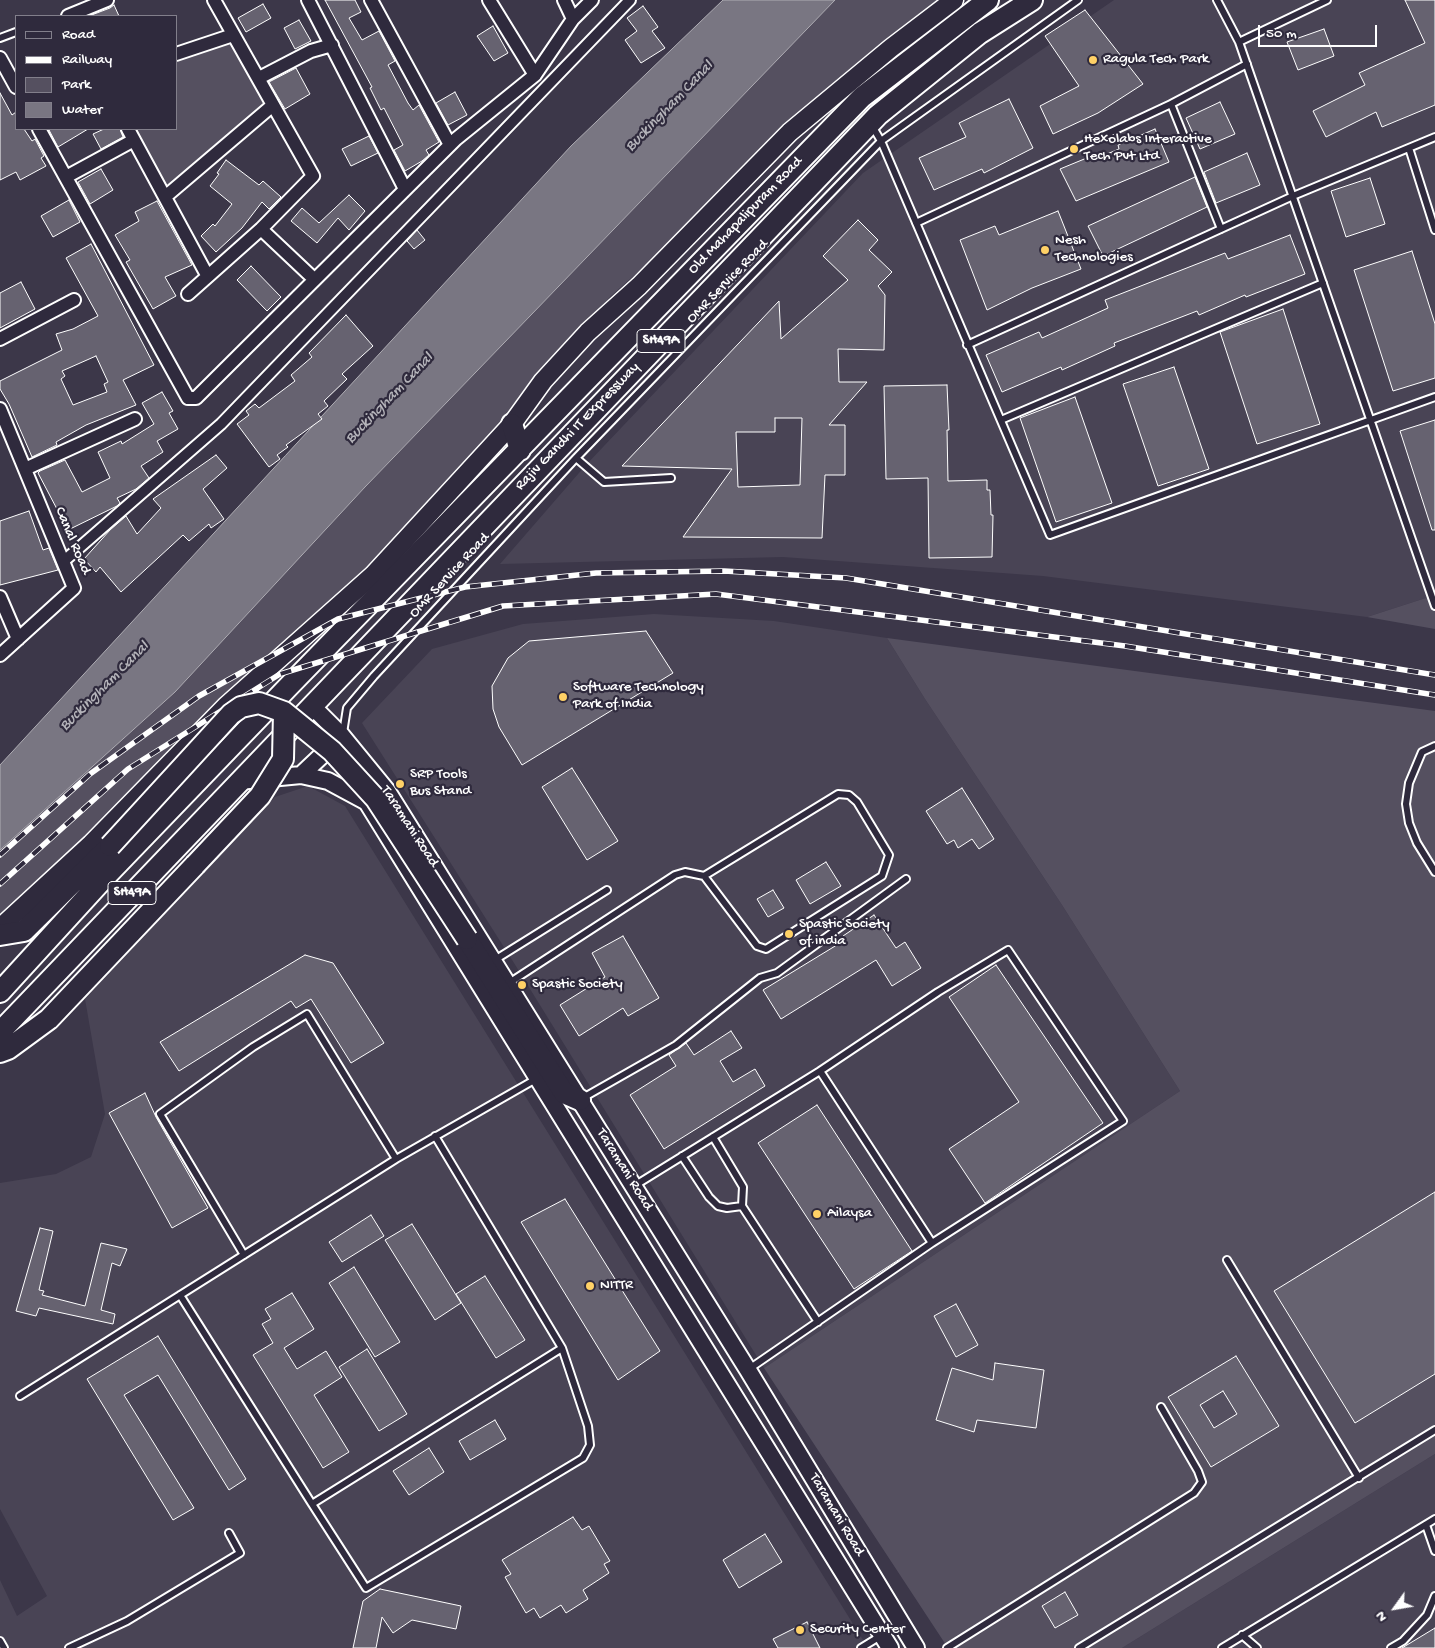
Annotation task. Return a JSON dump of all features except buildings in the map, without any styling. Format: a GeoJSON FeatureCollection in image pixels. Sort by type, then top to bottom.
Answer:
{"type":"FeatureCollection","features":[{"type":"Feature","properties":{"kind":"main road"},"geometry":{"type":"LineString","coordinates":[[0,928],[91,844],[226,706],[373,575],[512,424],[544,381],[588,332],[639,286],[790,132],[891,48],[954,0]]}},
{"type":"Feature","properties":{"kind":"main road","name":"Old Mahapalipuram Road"},"geometry":{"type":"LineString","coordinates":[[24,967],[106,876],[862,96],[972,6],[988,0]]}},
{"type":"Feature","properties":{"kind":"main road","name":"Rajiv Gandhi IT Expressway"},"geometry":{"type":"LineString","coordinates":[[239,781],[871,123],[980,34],[1032,0]]}},
{"type":"Feature","properties":{"kind":"main road"},"geometry":{"type":"LineString","coordinates":[[587,379],[607,397]]}},
{"type":"Feature","properties":{"kind":"main road"},"geometry":{"type":"LineString","coordinates":[[551,417],[569,436]]}},
{"type":"Feature","properties":{"kind":"main road"},"geometry":{"type":"LineString","coordinates":[[512,424],[520,450]]}},
{"type":"Feature","properties":{"kind":"main road"},"geometry":{"type":"LineString","coordinates":[[24,967],[20,946],[24,931],[110,846],[231,714],[241,707],[259,703],[284,712],[332,750],[376,799],[564,1093],[580,1100]]}},
{"type":"Feature","properties":{"kind":"main road"},"geometry":{"type":"LineString","coordinates":[[2,985],[26,1006],[1,1037],[8,1050],[49,1019],[260,796],[283,759],[284,712]]}},
{"type":"Feature","properties":{"kind":"main road","name":"SH49A"},"geometry":{"type":"LineString","coordinates":[[26,1006],[239,781]]}},
{"type":"Feature","properties":{"kind":"main road"},"geometry":{"type":"LineString","coordinates":[[0,935],[24,931]]}},
{"type":"Feature","properties":{"kind":"main road","name":"SH49A"},"geometry":{"type":"LineString","coordinates":[[2,985],[24,967]]}},
{"type":"Feature","properties":{"kind":"street"},"geometry":{"type":"LineString","coordinates":[[69,15],[107,0]]}},
{"type":"Feature","properties":{"kind":"street"},"geometry":{"type":"LineString","coordinates":[[188,294],[207,275],[261,229],[313,176],[214,0]]}},
{"type":"Feature","properties":{"kind":"street"},"geometry":{"type":"LineString","coordinates":[[308,0],[405,189]]}},
{"type":"Feature","properties":{"kind":"street"},"geometry":{"type":"LineString","coordinates":[[371,0],[450,145]]}},
{"type":"Feature","properties":{"kind":"street"},"geometry":{"type":"LineString","coordinates":[[490,0],[535,75]]}},
{"type":"Feature","properties":{"kind":"street"},"geometry":{"type":"LineString","coordinates":[[564,0],[573,19]]}},
{"type":"Feature","properties":{"kind":"street"},"geometry":{"type":"LineString","coordinates":[[40,130],[188,398],[196,398],[314,278],[450,145],[535,75],[573,19],[592,0]]}},
{"type":"Feature","properties":{"kind":"street"},"geometry":{"type":"LineString","coordinates":[[64,561],[221,424],[630,0]]}},
{"type":"Feature","properties":{"kind":"street"},"geometry":{"type":"LineString","coordinates":[[178,53],[233,34]]}},
{"type":"Feature","properties":{"kind":"street"},"geometry":{"type":"LineString","coordinates":[[259,78],[311,51],[332,45]]}},
{"type":"Feature","properties":{"kind":"street"},"geometry":{"type":"LineString","coordinates":[[0,58],[15,85]]}},
{"type":"Feature","properties":{"kind":"street"},"geometry":{"type":"LineString","coordinates":[[165,197],[273,105]]}},
{"type":"Feature","properties":{"kind":"street"},"geometry":{"type":"LineString","coordinates":[[66,177],[131,134],[207,275]]}},
{"type":"Feature","properties":{"kind":"street"},"geometry":{"type":"LineString","coordinates":[[261,229],[314,278]]}},
{"type":"Feature","properties":{"kind":"street"},"geometry":{"type":"LineString","coordinates":[[0,338],[74,300]]}},
{"type":"Feature","properties":{"kind":"street","name":"Canal Road"},"geometry":{"type":"LineString","coordinates":[[0,409],[74,588],[0,655]]}},
{"type":"Feature","properties":{"kind":"street"},"geometry":{"type":"LineString","coordinates":[[25,469],[135,419]]}},
{"type":"Feature","properties":{"kind":"street"},"geometry":{"type":"LineString","coordinates":[[0,597],[18,639]]}},
{"type":"Feature","properties":{"kind":"street","name":"Taramani Road"},"geometry":{"type":"LineString","coordinates":[[312,706],[342,736],[387,790],[748,1370],[916,1648]]}},
{"type":"Feature","properties":{"kind":"street"},"geometry":{"type":"LineString","coordinates":[[239,781],[301,775],[342,736]]}},
{"type":"Feature","properties":{"kind":"street","name":"Taramani Road"},"geometry":{"type":"LineString","coordinates":[[301,775],[328,780],[367,802],[886,1642]]}},
{"type":"Feature","properties":{"kind":"lane","name":"OMR Service Road"},"geometry":{"type":"LineString","coordinates":[[342,736],[347,708],[374,676],[576,458],[881,141],[1078,0]]}},
{"type":"Feature","properties":{"kind":"lane"},"geometry":{"type":"LineString","coordinates":[[1217,0],[1239,42],[1247,64],[1435,606]]}},
{"type":"Feature","properties":{"kind":"lane"},"geometry":{"type":"LineString","coordinates":[[1239,42],[1326,0]]}},
{"type":"Feature","properties":{"kind":"lane"},"geometry":{"type":"LineString","coordinates":[[0,38],[15,32]]}},
{"type":"Feature","properties":{"kind":"lane"},"geometry":{"type":"LineString","coordinates":[[916,222],[1171,104],[1247,64]]}},
{"type":"Feature","properties":{"kind":"lane"},"geometry":{"type":"LineString","coordinates":[[1171,104],[1221,229]]}},
{"type":"Feature","properties":{"kind":"lane"},"geometry":{"type":"LineString","coordinates":[[871,123],[881,141],[1050,534],[1370,418],[1435,397]]}},
{"type":"Feature","properties":{"kind":"lane"},"geometry":{"type":"LineString","coordinates":[[968,345],[1292,196],[1435,137]]}},
{"type":"Feature","properties":{"kind":"lane"},"geometry":{"type":"LineString","coordinates":[[1409,148],[1435,230]]}},
{"type":"Feature","properties":{"kind":"lane"},"geometry":{"type":"LineString","coordinates":[[1001,420],[1323,283]]}},
{"type":"Feature","properties":{"kind":"lane"},"geometry":{"type":"LineString","coordinates":[[576,458],[604,482],[671,478]]}},
{"type":"Feature","properties":{"kind":"lane"},"geometry":{"type":"LineString","coordinates":[[1435,746],[1422,752],[1408,783],[1406,804],[1409,822],[1417,843],[1435,872]]}},
{"type":"Feature","properties":{"kind":"lane"},"geometry":{"type":"LineString","coordinates":[[508,984],[674,875],[685,872],[704,876],[757,946],[766,949],[882,876],[889,855],[857,802],[849,795],[838,794],[704,876]]}},
{"type":"Feature","properties":{"kind":"lane"},"geometry":{"type":"LineString","coordinates":[[580,1100],[676,1045],[760,978],[777,972],[906,879]]}},
{"type":"Feature","properties":{"kind":"lane"},"geometry":{"type":"LineString","coordinates":[[493,961],[607,890]]}},
{"type":"Feature","properties":{"kind":"lane"},"geometry":{"type":"LineString","coordinates":[[634,1186],[820,1071],[938,992],[1008,950],[1123,1121],[932,1244],[748,1370]]}},
{"type":"Feature","properties":{"kind":"lane"},"geometry":{"type":"LineString","coordinates":[[244,1255],[160,1114],[261,1042],[306,1014],[396,1159]]}},
{"type":"Feature","properties":{"kind":"lane"},"geometry":{"type":"LineString","coordinates":[[820,1071],[932,1244]]}},
{"type":"Feature","properties":{"kind":"lane"},"geometry":{"type":"LineString","coordinates":[[20,1396],[396,1159],[538,1078]]}},
{"type":"Feature","properties":{"kind":"lane"},"geometry":{"type":"LineString","coordinates":[[180,1295],[366,1588],[583,1458],[590,1445],[588,1426],[562,1348],[435,1136]]}},
{"type":"Feature","properties":{"kind":"lane"},"geometry":{"type":"LineString","coordinates":[[713,1137],[743,1186],[742,1206],[818,1322]]}},
{"type":"Feature","properties":{"kind":"lane"},"geometry":{"type":"LineString","coordinates":[[682,1156],[708,1197],[718,1206],[727,1208],[742,1206]]}},
{"type":"Feature","properties":{"kind":"lane"},"geometry":{"type":"LineString","coordinates":[[1227,1260],[1359,1478]]}},
{"type":"Feature","properties":{"kind":"lane"},"geometry":{"type":"LineString","coordinates":[[312,1504],[562,1348]]}},
{"type":"Feature","properties":{"kind":"lane"},"geometry":{"type":"LineString","coordinates":[[947,1648],[1194,1493],[1202,1482],[1198,1471],[1161,1407]]}},
{"type":"Feature","properties":{"kind":"lane"},"geometry":{"type":"LineString","coordinates":[[1078,1648],[1435,1430]]}},
{"type":"Feature","properties":{"kind":"lane"},"geometry":{"type":"LineString","coordinates":[[1222,1648],[1435,1519]]}},
{"type":"Feature","properties":{"kind":"lane"},"geometry":{"type":"LineString","coordinates":[[1426,1525],[1435,1551]]}},
{"type":"Feature","properties":{"kind":"lane"},"geometry":{"type":"LineString","coordinates":[[69,1648],[127,1621],[240,1553],[229,1533]]}},
{"type":"Feature","properties":{"kind":"lane"},"geometry":{"type":"LineString","coordinates":[[1391,1648],[1403,1641],[1427,1615],[1435,1596]]}},
{"type":"Feature","properties":{"kind":"lane"},"geometry":{"type":"LineString","coordinates":[[861,1648],[886,1642],[901,1623]]}},
{"type":"Feature","properties":{"kind":"lane"},"geometry":{"type":"LineString","coordinates":[[1242,1635],[1250,1648]]}},
{"type":"Feature","properties":{"kind":"lane"},"geometry":{"type":"LineString","coordinates":[[1242,1635],[1257,1648]]}},
{"type":"Feature","properties":{"kind":"lane"},"geometry":{"type":"LineString","coordinates":[[0,1641],[4,1648]]}},
{"type":"Feature","properties":{"kind":"shaded area"},"geometry":{"type":"Polygon","coordinates":[[[1114,0],[1435,0],[1435,595],[1367,617],[1043,576],[783,557],[500,564],[585,466],[863,173],[1114,0]]]}},
{"type":"Feature","properties":{"kind":"shaded area"},"geometry":{"type":"Polygon","coordinates":[[[654,614],[774,621],[887,638],[925,699],[1062,905],[1180,1091],[764,1368],[514,963],[362,723],[432,649],[523,624],[654,614]]]}},
{"type":"Feature","properties":{"kind":"shaded area"},"geometry":{"type":"Polygon","coordinates":[[[308,786],[345,806],[868,1648],[0,1648],[0,1580],[17,1616],[47,1596],[0,1509],[0,1183],[56,1174],[91,1157],[105,1114],[85,999],[275,797],[308,786]]]}},
{"type":"Feature","properties":{"kind":"shaded area"},"geometry":{"type":"Polygon","coordinates":[[[1435,1454],[1435,1648],[1122,1648],[1435,1454]]]}},
{"type":"Feature","properties":{"kind":"green space"},"geometry":{"type":"Polygon","coordinates":[[[835,0],[939,0],[879,45],[824,91],[756,155],[657,255],[611,296],[556,355],[483,446],[335,602],[0,922],[0,850],[175,692],[365,487],[835,0]]]}},
{"type":"Feature","properties":{"kind":"green space"},"geometry":{"type":"Polygon","coordinates":[[[230,42],[264,104],[166,189],[134,130],[178,130],[178,60],[230,42]]]}},
{"type":"Feature","properties":{"kind":"green space"},"geometry":{"type":"Polygon","coordinates":[[[1435,595],[1435,629],[1367,617],[1435,595]]]}},
{"type":"Feature","properties":{"kind":"green space"},"geometry":{"type":"Polygon","coordinates":[[[887,638],[1435,711],[1435,1454],[1122,1648],[948,1648],[764,1368],[1180,1091],[1062,905],[925,699],[887,638]]]}},
{"type":"Feature","properties":{"kind":"water","name":"Buckingham Canal"},"geometry":{"type":"Polygon","coordinates":[[[723,0],[835,0],[365,487],[175,692],[0,850],[0,765],[571,146],[723,0]]]}},
{"type":"Feature","properties":{"kind":"railway"},"geometry":{"type":"LineString","coordinates":[[0,855],[90,774],[199,696],[338,619],[465,587],[596,573],[724,571],[846,578],[1435,675]]}},
{"type":"Feature","properties":{"kind":"railway"},"geometry":{"type":"LineString","coordinates":[[0,884],[128,769],[280,674],[503,606],[716,594],[1125,646],[1435,695]]}},
{"type":"Feature","properties":{"kind":"place","name":"Ragula Tech Park"},"geometry":{"type":"Point","coordinates":[1093,60]}},
{"type":"Feature","properties":{"kind":"place","name":"Hexolabs Interactive Tech Pvt Ltd"},"geometry":{"type":"Point","coordinates":[1074,149]}},
{"type":"Feature","properties":{"kind":"place","name":"Nesh Technologies"},"geometry":{"type":"Point","coordinates":[1045,250]}},
{"type":"Feature","properties":{"kind":"place","name":"Software Technology Park of India"},"geometry":{"type":"Point","coordinates":[563,697]}},
{"type":"Feature","properties":{"kind":"place","name":"SRP Tools Bus Stand"},"geometry":{"type":"Point","coordinates":[400,784]}},
{"type":"Feature","properties":{"kind":"place","name":"Spastic Society of india"},"geometry":{"type":"Point","coordinates":[789,934]}},
{"type":"Feature","properties":{"kind":"place","name":"Spastic Society"},"geometry":{"type":"Point","coordinates":[522,985]}},
{"type":"Feature","properties":{"kind":"place","name":"Ailaysa"},"geometry":{"type":"Point","coordinates":[817,1214]}},
{"type":"Feature","properties":{"kind":"place","name":"NITTR"},"geometry":{"type":"Point","coordinates":[590,1286]}},
{"type":"Feature","properties":{"kind":"place","name":"Security Center"},"geometry":{"type":"Point","coordinates":[800,1630]}}]}
